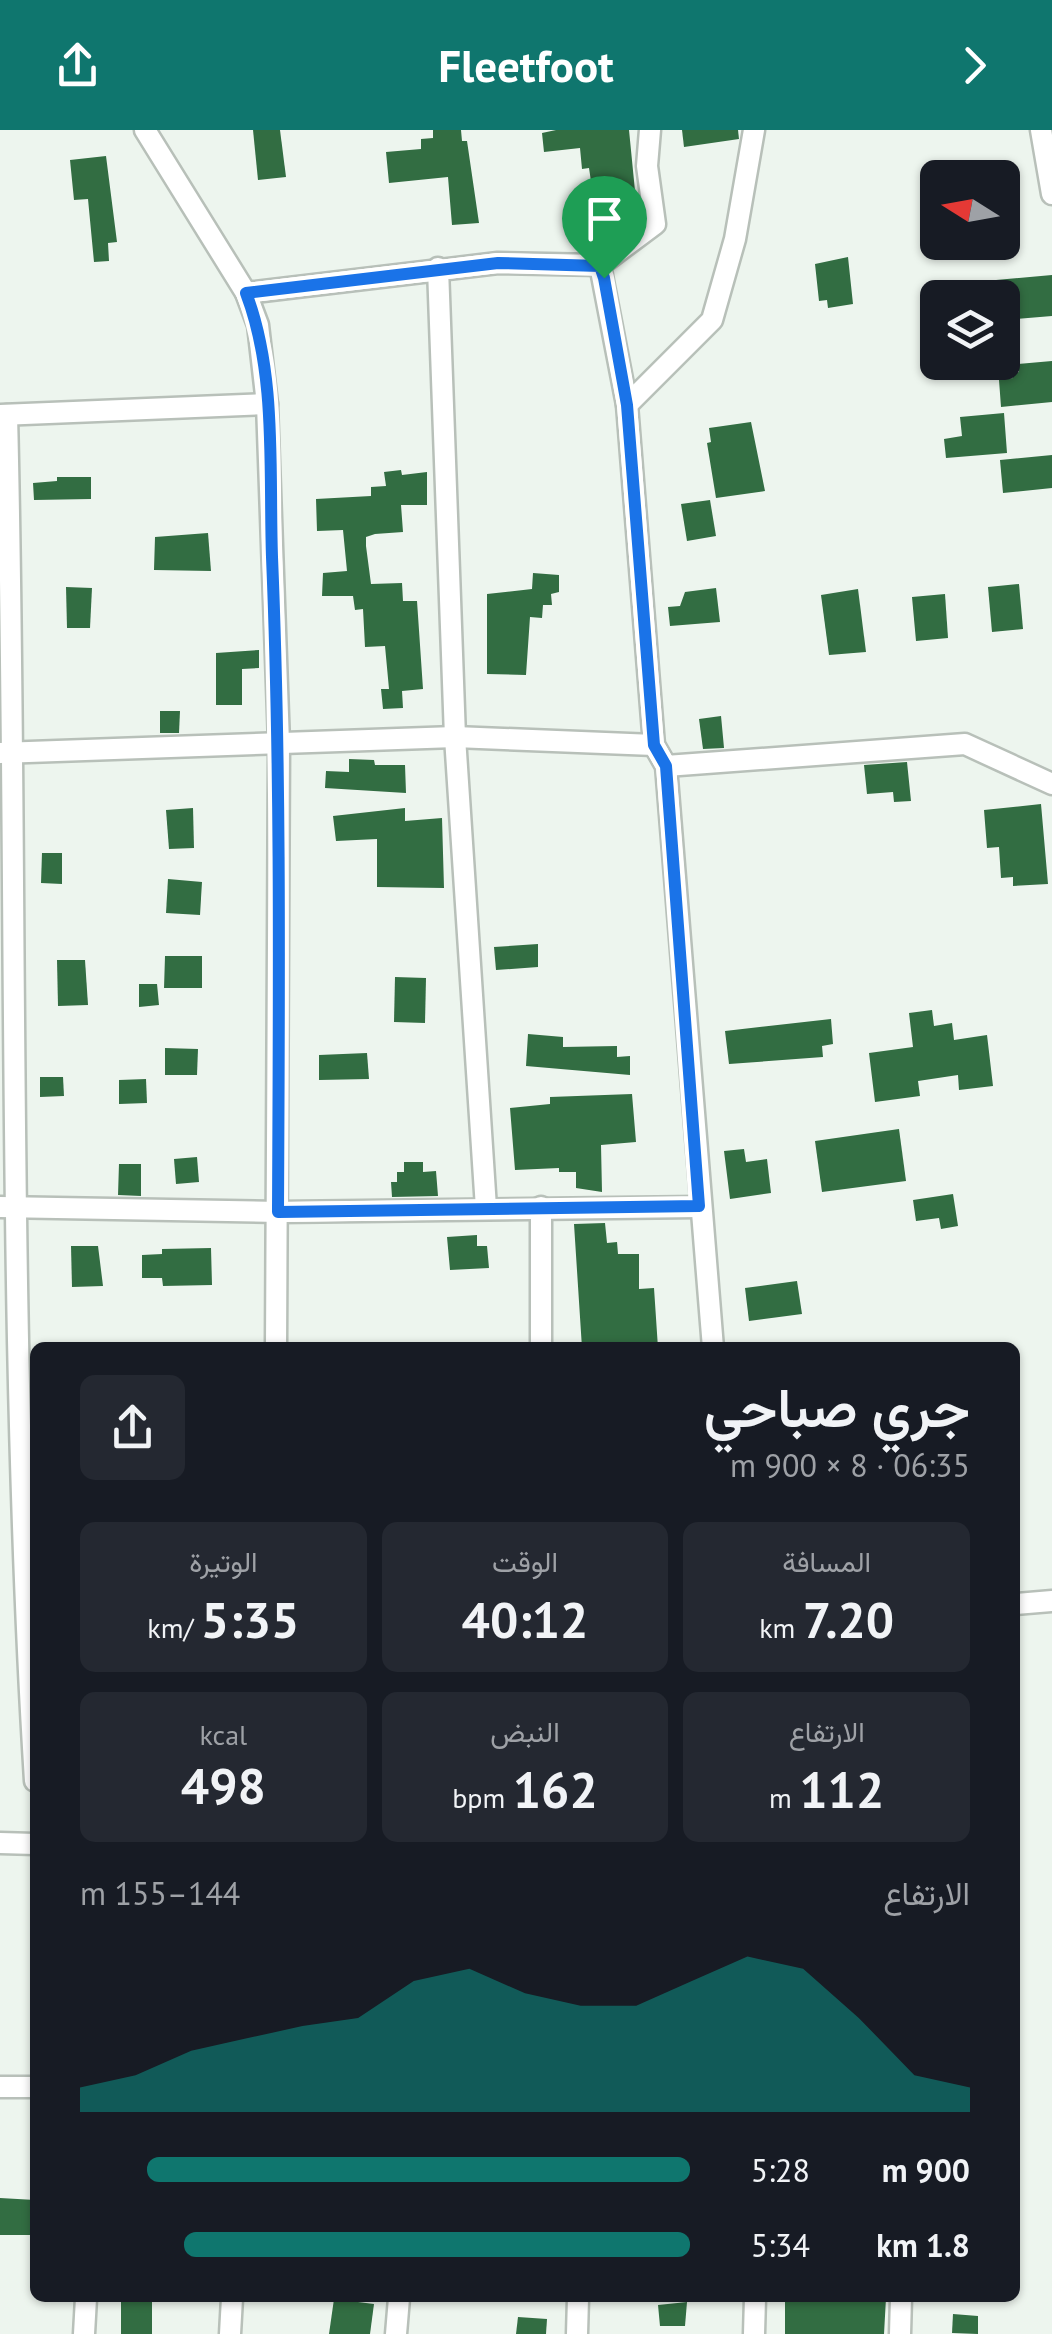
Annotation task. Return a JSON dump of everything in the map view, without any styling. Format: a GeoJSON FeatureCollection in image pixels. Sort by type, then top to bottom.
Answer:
{"type":"FeatureCollection","features":[{"type":"Feature","properties":{"kind":"street"},"geometry":{"type":"LineString","coordinates":[[145,130],[246,293],[258,325],[267,404],[279,743],[276,1342]]}},
{"type":"Feature","properties":{"kind":"street"},"geometry":{"type":"LineString","coordinates":[[246,293],[498,263],[600,266],[655,224],[647,166],[650,130]]}},
{"type":"Feature","properties":{"kind":"street"},"geometry":{"type":"LineString","coordinates":[[627,405],[712,320],[735,239],[754,130]]}},
{"type":"Feature","properties":{"kind":"street"},"geometry":{"type":"LineString","coordinates":[[1041,130],[1052,194]]}},
{"type":"Feature","properties":{"kind":"street"},"geometry":{"type":"LineString","coordinates":[[600,266],[627,405],[654,745],[666,766],[712,1342]]}},
{"type":"Feature","properties":{"kind":"street"},"geometry":{"type":"LineString","coordinates":[[438,268],[454,737],[486,1208]]}},
{"type":"Feature","properties":{"kind":"street"},"geometry":{"type":"LineString","coordinates":[[30,1629],[8,1207],[4,414],[267,404]]}},
{"type":"Feature","properties":{"kind":"street"},"geometry":{"type":"LineString","coordinates":[[8,753],[454,737],[654,745]]}},
{"type":"Feature","properties":{"kind":"street"},"geometry":{"type":"LineString","coordinates":[[666,766],[965,744],[1052,784]]}},
{"type":"Feature","properties":{"kind":"street"},"geometry":{"type":"LineString","coordinates":[[8,1207],[278,1212],[699,1206]]}},
{"type":"Feature","properties":{"kind":"street"},"geometry":{"type":"LineString","coordinates":[[541,1207],[541,1342]]}},
{"type":"Feature","properties":{"kind":"street"},"geometry":{"type":"LineString","coordinates":[[0,1599],[29,1599]]}},
{"type":"Feature","properties":{"kind":"street"},"geometry":{"type":"LineString","coordinates":[[1020,1604],[1052,1601]]}},
{"type":"Feature","properties":{"kind":"street"},"geometry":{"type":"LineString","coordinates":[[0,1843],[30,1844]]}},
{"type":"Feature","properties":{"kind":"street"},"geometry":{"type":"LineString","coordinates":[[0,2087],[30,2088]]}},
{"type":"Feature","properties":{"kind":"street"},"geometry":{"type":"LineString","coordinates":[[84,2334],[86,2302]]}},
{"type":"Feature","properties":{"kind":"street"},"geometry":{"type":"LineString","coordinates":[[230,2334],[232,2302]]}},
{"type":"Feature","properties":{"kind":"street"},"geometry":{"type":"LineString","coordinates":[[396,2334],[399,2302]]}},
{"type":"Feature","properties":{"kind":"street"},"geometry":{"type":"LineString","coordinates":[[577,2334],[578,2302]]}},
{"type":"Feature","properties":{"kind":"street"},"geometry":{"type":"LineString","coordinates":[[754,2334],[755,2302]]}},
{"type":"Feature","properties":{"kind":"street"},"geometry":{"type":"LineString","coordinates":[[900,2302],[900,2334]]}},
{"type":"Feature","properties":{"kind":"building"},"geometry":{"type":"Polygon","coordinates":[[[253,130],[280,130],[286,177],[258,180],[253,130]]]}},
{"type":"Feature","properties":{"kind":"building"},"geometry":{"type":"Polygon","coordinates":[[[433,130],[461,130],[462,141],[467,141],[479,223],[452,225],[448,177],[389,183],[386,152],[421,149],[421,139],[433,138],[433,130]]]}},
{"type":"Feature","properties":{"kind":"building"},"geometry":{"type":"Polygon","coordinates":[[[629,130],[636,201],[595,208],[589,168],[582,169],[580,148],[544,152],[542,133],[629,130]]]}},
{"type":"Feature","properties":{"kind":"building"},"geometry":{"type":"Polygon","coordinates":[[[682,130],[738,130],[739,139],[684,147],[682,130]]]}},
{"type":"Feature","properties":{"kind":"building"},"geometry":{"type":"Polygon","coordinates":[[[106,156],[117,242],[108,243],[109,261],[94,262],[88,199],[74,200],[70,160],[106,156]]]}},
{"type":"Feature","properties":{"kind":"building"},"geometry":{"type":"Polygon","coordinates":[[[848,257],[853,304],[828,308],[827,300],[819,301],[815,264],[848,257]]]}},
{"type":"Feature","properties":{"kind":"building"},"geometry":{"type":"Polygon","coordinates":[[[1052,275],[1052,316],[1020,319],[1020,280],[996,280],[1052,275]]]}},
{"type":"Feature","properties":{"kind":"building"},"geometry":{"type":"Polygon","coordinates":[[[1052,361],[1052,402],[1001,407],[999,380],[1020,380],[1020,364],[1052,361]]]}},
{"type":"Feature","properties":{"kind":"building"},"geometry":{"type":"Polygon","coordinates":[[[1004,413],[1007,453],[946,458],[944,439],[962,436],[960,417],[1004,413]]]}},
{"type":"Feature","properties":{"kind":"building"},"geometry":{"type":"Polygon","coordinates":[[[751,422],[765,491],[716,498],[707,443],[711,442],[709,428],[751,422]]]}},
{"type":"Feature","properties":{"kind":"building"},"geometry":{"type":"Polygon","coordinates":[[[1052,455],[1052,488],[1003,493],[1000,460],[1052,455]]]}},
{"type":"Feature","properties":{"kind":"building"},"geometry":{"type":"Polygon","coordinates":[[[401,470],[402,475],[427,472],[427,505],[401,505],[403,532],[366,537],[366,546],[371,584],[402,583],[403,601],[417,601],[423,689],[402,691],[403,708],[383,709],[381,689],[389,689],[385,646],[365,647],[363,609],[355,610],[353,596],[322,596],[323,573],[347,571],[343,530],[317,531],[316,499],[371,496],[371,487],[386,486],[384,472],[401,470]]]}},
{"type":"Feature","properties":{"kind":"building"},"geometry":{"type":"Polygon","coordinates":[[[57,477],[91,477],[91,499],[34,500],[33,483],[57,481],[57,477]]]}},
{"type":"Feature","properties":{"kind":"building"},"geometry":{"type":"Polygon","coordinates":[[[710,500],[716,536],[687,541],[681,504],[710,500]]]}},
{"type":"Feature","properties":{"kind":"building"},"geometry":{"type":"Polygon","coordinates":[[[208,533],[211,571],[154,570],[155,537],[208,533]]]}},
{"type":"Feature","properties":{"kind":"building"},"geometry":{"type":"Polygon","coordinates":[[[533,573],[559,575],[559,592],[551,594],[552,605],[543,605],[542,618],[530,617],[526,675],[487,674],[487,594],[532,589],[533,573]]]}},
{"type":"Feature","properties":{"kind":"building"},"geometry":{"type":"Polygon","coordinates":[[[1019,584],[1023,629],[992,632],[988,587],[1019,584]]]}},
{"type":"Feature","properties":{"kind":"building"},"geometry":{"type":"Polygon","coordinates":[[[66,587],[92,588],[90,628],[67,628],[66,587]]]}},
{"type":"Feature","properties":{"kind":"building"},"geometry":{"type":"Polygon","coordinates":[[[716,588],[720,622],[670,626],[668,607],[680,606],[685,592],[716,588]]]}},
{"type":"Feature","properties":{"kind":"building"},"geometry":{"type":"Polygon","coordinates":[[[858,589],[866,652],[829,655],[821,595],[858,589]]]}},
{"type":"Feature","properties":{"kind":"building"},"geometry":{"type":"Polygon","coordinates":[[[945,594],[948,638],[916,641],[912,597],[945,594]]]}},
{"type":"Feature","properties":{"kind":"building"},"geometry":{"type":"Polygon","coordinates":[[[259,650],[259,668],[242,669],[242,705],[216,705],[216,653],[259,650]]]}},
{"type":"Feature","properties":{"kind":"building"},"geometry":{"type":"Polygon","coordinates":[[[160,711],[180,711],[179,733],[160,733],[160,711]]]}},
{"type":"Feature","properties":{"kind":"building"},"geometry":{"type":"Polygon","coordinates":[[[721,716],[724,748],[703,749],[699,719],[721,716]]]}},
{"type":"Feature","properties":{"kind":"building"},"geometry":{"type":"Polygon","coordinates":[[[349,759],[374,760],[375,765],[405,765],[406,793],[325,788],[326,771],[349,772],[349,759]]]}},
{"type":"Feature","properties":{"kind":"building"},"geometry":{"type":"Polygon","coordinates":[[[907,762],[911,801],[894,802],[893,792],[867,794],[864,765],[907,762]]]}},
{"type":"Feature","properties":{"kind":"building"},"geometry":{"type":"Polygon","coordinates":[[[1041,804],[1048,884],[1013,886],[1013,877],[1001,878],[999,847],[987,848],[984,810],[1041,804]]]}},
{"type":"Feature","properties":{"kind":"building"},"geometry":{"type":"Polygon","coordinates":[[[193,808],[194,848],[169,849],[166,810],[193,808]]]}},
{"type":"Feature","properties":{"kind":"building"},"geometry":{"type":"Polygon","coordinates":[[[405,808],[405,821],[442,818],[444,888],[377,887],[377,839],[336,841],[333,816],[405,808]]]}},
{"type":"Feature","properties":{"kind":"building"},"geometry":{"type":"Polygon","coordinates":[[[42,853],[62,853],[62,884],[41,883],[42,853]]]}},
{"type":"Feature","properties":{"kind":"building"},"geometry":{"type":"Polygon","coordinates":[[[168,879],[202,882],[200,915],[166,913],[168,879]]]}},
{"type":"Feature","properties":{"kind":"building"},"geometry":{"type":"Polygon","coordinates":[[[538,944],[538,967],[496,970],[494,947],[538,944]]]}},
{"type":"Feature","properties":{"kind":"building"},"geometry":{"type":"Polygon","coordinates":[[[165,956],[202,956],[202,988],[164,988],[165,956]]]}},
{"type":"Feature","properties":{"kind":"building"},"geometry":{"type":"Polygon","coordinates":[[[57,960],[85,960],[88,1005],[58,1006],[57,960]]]}},
{"type":"Feature","properties":{"kind":"building"},"geometry":{"type":"Polygon","coordinates":[[[395,977],[426,978],[425,1023],[394,1022],[395,977]]]}},
{"type":"Feature","properties":{"kind":"building"},"geometry":{"type":"Polygon","coordinates":[[[139,984],[157,984],[159,1005],[139,1007],[139,984]]]}},
{"type":"Feature","properties":{"kind":"building"},"geometry":{"type":"Polygon","coordinates":[[[932,1010],[934,1026],[952,1023],[954,1040],[987,1035],[993,1086],[959,1090],[958,1075],[918,1081],[920,1096],[875,1102],[869,1053],[913,1047],[909,1013],[932,1010]]]}},
{"type":"Feature","properties":{"kind":"building"},"geometry":{"type":"Polygon","coordinates":[[[831,1019],[833,1044],[822,1046],[823,1057],[729,1064],[725,1031],[831,1019]]]}},
{"type":"Feature","properties":{"kind":"building"},"geometry":{"type":"Polygon","coordinates":[[[528,1034],[563,1037],[563,1047],[617,1046],[617,1057],[630,1056],[630,1075],[526,1066],[528,1034]]]}},
{"type":"Feature","properties":{"kind":"building"},"geometry":{"type":"Polygon","coordinates":[[[165,1048],[198,1049],[197,1075],[165,1075],[165,1048]]]}},
{"type":"Feature","properties":{"kind":"building"},"geometry":{"type":"Polygon","coordinates":[[[367,1053],[369,1079],[319,1080],[319,1055],[367,1053]]]}},
{"type":"Feature","properties":{"kind":"building"},"geometry":{"type":"Polygon","coordinates":[[[40,1077],[63,1077],[64,1096],[40,1097],[40,1077]]]}},
{"type":"Feature","properties":{"kind":"building"},"geometry":{"type":"Polygon","coordinates":[[[146,1079],[147,1103],[119,1104],[119,1080],[146,1079]]]}},
{"type":"Feature","properties":{"kind":"building"},"geometry":{"type":"Polygon","coordinates":[[[632,1094],[636,1142],[601,1145],[602,1192],[576,1188],[576,1172],[559,1172],[559,1168],[515,1170],[510,1108],[550,1104],[550,1097],[632,1094]]]}},
{"type":"Feature","properties":{"kind":"building"},"geometry":{"type":"Polygon","coordinates":[[[899,1129],[906,1181],[822,1192],[815,1141],[899,1129]]]}},
{"type":"Feature","properties":{"kind":"building"},"geometry":{"type":"Polygon","coordinates":[[[744,1149],[746,1162],[767,1159],[771,1193],[730,1199],[724,1151],[744,1149]]]}},
{"type":"Feature","properties":{"kind":"building"},"geometry":{"type":"Polygon","coordinates":[[[197,1157],[199,1182],[176,1184],[174,1159],[197,1157]]]}},
{"type":"Feature","properties":{"kind":"building"},"geometry":{"type":"Polygon","coordinates":[[[404,1162],[423,1162],[423,1172],[436,1171],[438,1196],[392,1197],[391,1182],[397,1182],[397,1172],[404,1172],[404,1162]]]}},
{"type":"Feature","properties":{"kind":"building"},"geometry":{"type":"Polygon","coordinates":[[[119,1164],[141,1164],[141,1196],[118,1195],[119,1164]]]}},
{"type":"Feature","properties":{"kind":"building"},"geometry":{"type":"Polygon","coordinates":[[[953,1194],[958,1226],[941,1229],[939,1218],[916,1221],[913,1200],[953,1194]]]}},
{"type":"Feature","properties":{"kind":"building"},"geometry":{"type":"Polygon","coordinates":[[[605,1223],[607,1243],[617,1242],[618,1254],[639,1254],[639,1289],[654,1288],[658,1342],[582,1342],[574,1224],[605,1223]]]}},
{"type":"Feature","properties":{"kind":"building"},"geometry":{"type":"Polygon","coordinates":[[[477,1235],[477,1246],[487,1246],[489,1268],[450,1270],[447,1237],[477,1235]]]}},
{"type":"Feature","properties":{"kind":"building"},"geometry":{"type":"Polygon","coordinates":[[[71,1246],[98,1246],[103,1286],[72,1287],[71,1246]]]}},
{"type":"Feature","properties":{"kind":"building"},"geometry":{"type":"Polygon","coordinates":[[[211,1248],[212,1285],[163,1286],[162,1278],[142,1278],[142,1255],[162,1254],[162,1249],[211,1248]]]}},
{"type":"Feature","properties":{"kind":"building"},"geometry":{"type":"Polygon","coordinates":[[[797,1281],[802,1314],[749,1321],[745,1288],[797,1281]]]}},
{"type":"Feature","properties":{"kind":"building"},"geometry":{"type":"Polygon","coordinates":[[[0,2198],[30,2200],[30,2235],[0,2235],[0,2198]]]}},
{"type":"Feature","properties":{"kind":"building"},"geometry":{"type":"Polygon","coordinates":[[[121,2302],[152,2302],[152,2334],[121,2334],[121,2302]]]}},
{"type":"Feature","properties":{"kind":"building"},"geometry":{"type":"Polygon","coordinates":[[[334,2302],[374,2304],[370,2334],[329,2334],[334,2302]]]}},
{"type":"Feature","properties":{"kind":"building"},"geometry":{"type":"Polygon","coordinates":[[[687,2302],[685,2326],[660,2326],[658,2305],[687,2302]]]}},
{"type":"Feature","properties":{"kind":"building"},"geometry":{"type":"Polygon","coordinates":[[[785,2302],[886,2302],[884,2334],[785,2334],[785,2302]]]}},
{"type":"Feature","properties":{"kind":"building"},"geometry":{"type":"Polygon","coordinates":[[[953,2314],[978,2316],[978,2334],[952,2333],[953,2314]]]}},
{"type":"Feature","properties":{"kind":"building"},"geometry":{"type":"Polygon","coordinates":[[[518,2317],[547,2319],[546,2334],[516,2334],[518,2317]]]}},
{"type":"Feature","properties":{"kind":"route"},"geometry":{"type":"LineString","coordinates":[[498,263],[600,266],[604,278],[627,405],[654,745],[666,766],[699,1206],[278,1212],[279,743],[267,404],[258,325],[246,293],[498,263]]}}]}
